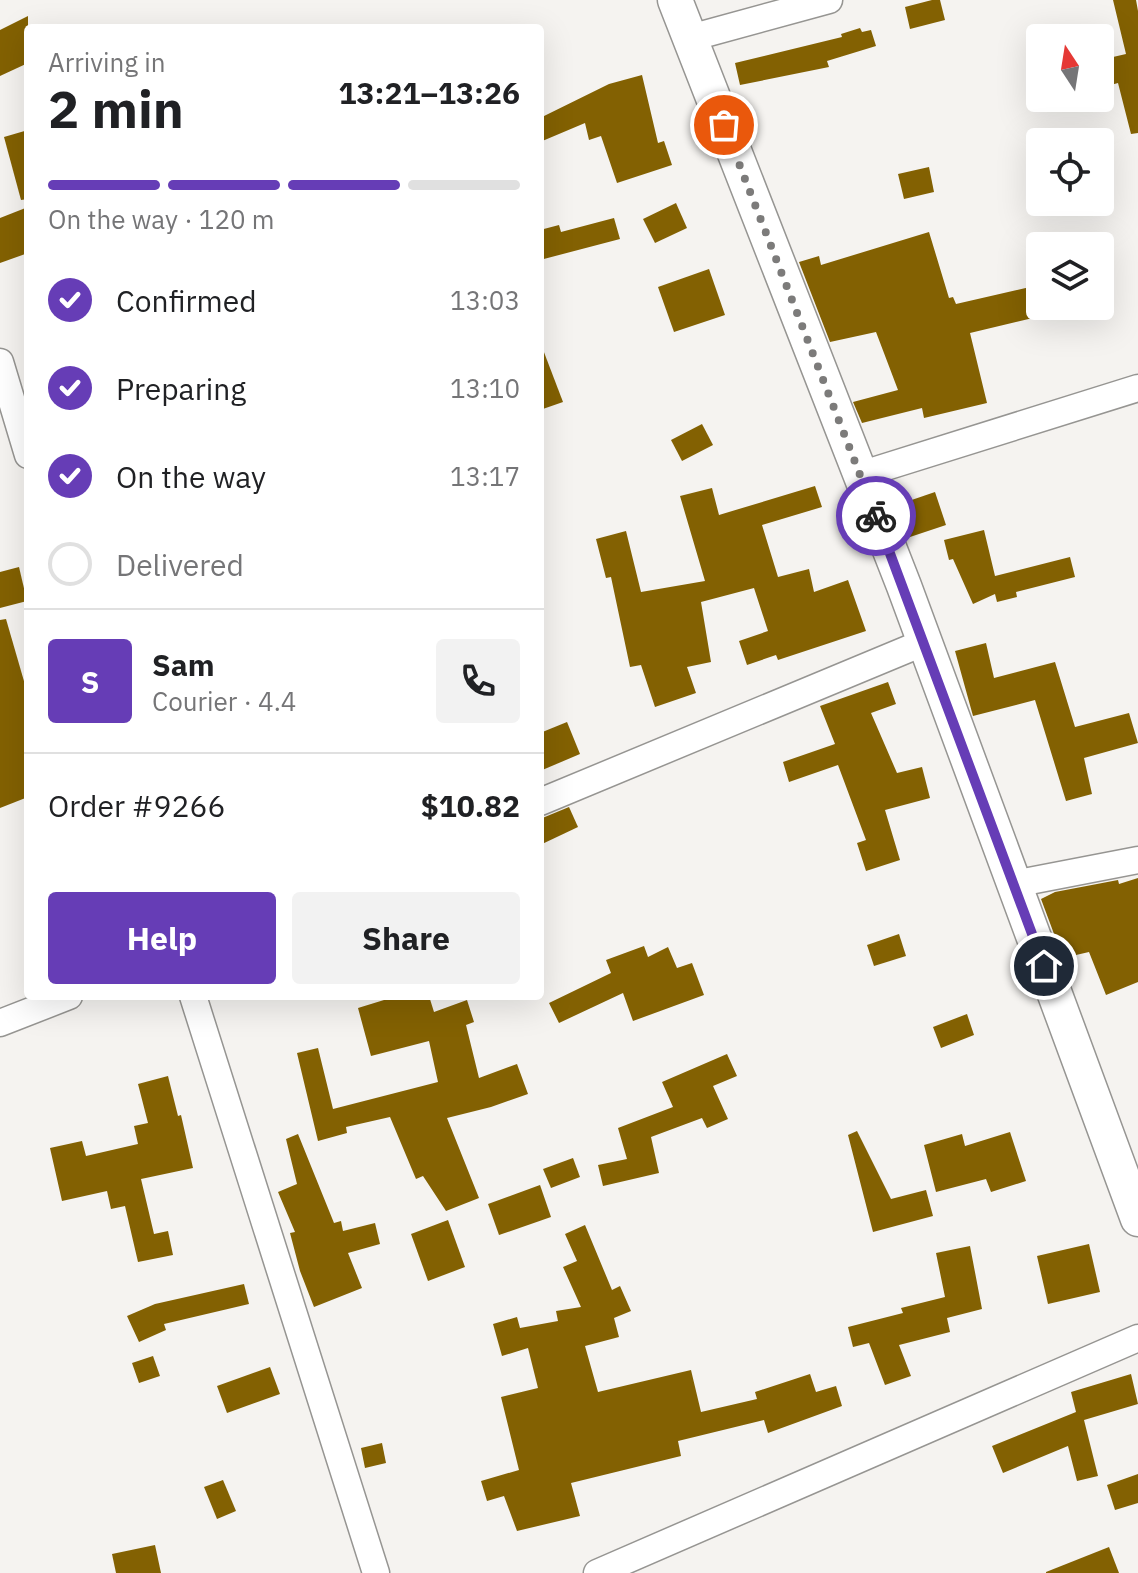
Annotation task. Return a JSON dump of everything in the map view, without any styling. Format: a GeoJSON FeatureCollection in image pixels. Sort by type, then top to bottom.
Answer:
{"type":"FeatureCollection","features":[{"type":"Feature","properties":{"kind":"street"},"geometry":{"type":"LineString","coordinates":[[675,0],[925,642],[1138,1219]]}},
{"type":"Feature","properties":{"kind":"street"},"geometry":{"type":"LineString","coordinates":[[690,38],[829,0]]}},
{"type":"Feature","properties":{"kind":"street"},"geometry":{"type":"LineString","coordinates":[[0,362],[24,442]]}},
{"type":"Feature","properties":{"kind":"street"},"geometry":{"type":"LineString","coordinates":[[860,475],[1138,388]]}},
{"type":"Feature","properties":{"kind":"street"},"geometry":{"type":"LineString","coordinates":[[544,800],[925,642]]}},
{"type":"Feature","properties":{"kind":"street"},"geometry":{"type":"LineString","coordinates":[[1014,884],[1138,860]]}},
{"type":"Feature","properties":{"kind":"street"},"geometry":{"type":"LineString","coordinates":[[0,1023],[59,1000]]}},
{"type":"Feature","properties":{"kind":"street"},"geometry":{"type":"LineString","coordinates":[[194,1000],[376,1573]]}},
{"type":"Feature","properties":{"kind":"street"},"geometry":{"type":"LineString","coordinates":[[597,1573],[1138,1338]]}},
{"type":"Feature","properties":{"kind":"building"},"geometry":{"type":"Polygon","coordinates":[[[940,0],[945,20],[910,29],[905,7],[940,0]]]}},
{"type":"Feature","properties":{"kind":"building"},"geometry":{"type":"Polygon","coordinates":[[[1113,0],[1136,0],[1138,11],[1138,133],[1131,134],[1118,83],[1114,84],[1114,57],[1126,54],[1113,0]]]}},
{"type":"Feature","properties":{"kind":"building"},"geometry":{"type":"Polygon","coordinates":[[[28,16],[28,24],[24,24],[24,65],[0,76],[0,30],[28,16]]]}},
{"type":"Feature","properties":{"kind":"building"},"geometry":{"type":"Polygon","coordinates":[[[860,28],[862,32],[871,30],[876,46],[827,61],[829,67],[740,85],[735,63],[842,37],[841,34],[860,28]]]}},
{"type":"Feature","properties":{"kind":"building"},"geometry":{"type":"Polygon","coordinates":[[[642,75],[658,143],[664,141],[672,165],[617,183],[601,136],[589,140],[585,123],[544,140],[544,116],[609,84],[642,75]]]}},
{"type":"Feature","properties":{"kind":"building"},"geometry":{"type":"Polygon","coordinates":[[[24,131],[24,200],[21,200],[4,137],[24,131]]]}},
{"type":"Feature","properties":{"kind":"building"},"geometry":{"type":"Polygon","coordinates":[[[929,167],[934,192],[904,199],[898,174],[929,167]]]}},
{"type":"Feature","properties":{"kind":"building"},"geometry":{"type":"Polygon","coordinates":[[[676,203],[687,228],[655,243],[643,219],[676,203]]]}},
{"type":"Feature","properties":{"kind":"building"},"geometry":{"type":"Polygon","coordinates":[[[24,209],[24,254],[0,263],[0,218],[24,209]]]}},
{"type":"Feature","properties":{"kind":"building"},"geometry":{"type":"Polygon","coordinates":[[[614,218],[620,239],[544,259],[544,229],[559,225],[561,232],[614,218]]]}},
{"type":"Feature","properties":{"kind":"building"},"geometry":{"type":"Polygon","coordinates":[[[929,232],[949,298],[953,297],[956,304],[1026,288],[1026,320],[970,333],[987,403],[924,418],[922,408],[862,423],[853,402],[898,390],[876,332],[830,342],[799,262],[819,256],[821,265],[929,232]]]}},
{"type":"Feature","properties":{"kind":"building"},"geometry":{"type":"Polygon","coordinates":[[[709,269],[725,315],[674,332],[658,287],[709,269]]]}},
{"type":"Feature","properties":{"kind":"building"},"geometry":{"type":"Polygon","coordinates":[[[544,352],[563,402],[544,409],[544,352]]]}},
{"type":"Feature","properties":{"kind":"building"},"geometry":{"type":"Polygon","coordinates":[[[702,424],[713,445],[682,461],[671,440],[702,424]]]}},
{"type":"Feature","properties":{"kind":"building"},"geometry":{"type":"Polygon","coordinates":[[[815,486],[822,507],[762,525],[778,577],[809,569],[814,592],[848,580],[866,631],[778,660],[776,655],[747,665],[739,641],[768,631],[754,588],[701,602],[711,662],[687,667],[696,693],[655,707],[641,665],[630,667],[611,577],[606,578],[596,539],[626,531],[641,592],[705,581],[680,496],[712,488],[719,515],[815,486]]]}},
{"type":"Feature","properties":{"kind":"building"},"geometry":{"type":"Polygon","coordinates":[[[935,492],[946,525],[907,538],[894,506],[935,492]]]}},
{"type":"Feature","properties":{"kind":"building"},"geometry":{"type":"Polygon","coordinates":[[[984,530],[995,576],[1070,557],[1075,577],[1016,592],[1017,597],[997,602],[995,594],[973,604],[953,559],[949,560],[944,540],[984,530]]]}},
{"type":"Feature","properties":{"kind":"building"},"geometry":{"type":"Polygon","coordinates":[[[19,567],[24,602],[0,608],[0,572],[19,567]]]}},
{"type":"Feature","properties":{"kind":"building"},"geometry":{"type":"Polygon","coordinates":[[[6,619],[24,681],[24,799],[0,808],[0,620],[6,619]]]}},
{"type":"Feature","properties":{"kind":"building"},"geometry":{"type":"Polygon","coordinates":[[[986,643],[994,678],[1055,662],[1075,727],[1129,713],[1138,743],[1084,758],[1092,794],[1066,801],[1035,700],[973,716],[955,651],[986,643]]]}},
{"type":"Feature","properties":{"kind":"building"},"geometry":{"type":"Polygon","coordinates":[[[888,682],[896,704],[871,713],[897,773],[922,767],[930,798],[885,810],[900,860],[866,871],[857,843],[866,840],[838,765],[789,782],[783,762],[835,744],[820,706],[888,682]]]}},
{"type":"Feature","properties":{"kind":"building"},"geometry":{"type":"Polygon","coordinates":[[[567,722],[580,754],[544,769],[544,731],[567,722]]]}},
{"type":"Feature","properties":{"kind":"building"},"geometry":{"type":"Polygon","coordinates":[[[569,807],[578,827],[544,843],[544,817],[569,807]]]}},
{"type":"Feature","properties":{"kind":"building"},"geometry":{"type":"Polygon","coordinates":[[[1138,878],[1138,982],[1106,995],[1089,952],[1063,958],[1041,899],[1055,892],[1118,880],[1119,884],[1138,878]]]}},
{"type":"Feature","properties":{"kind":"building"},"geometry":{"type":"Polygon","coordinates":[[[899,934],[906,956],[874,966],[867,945],[899,934]]]}},
{"type":"Feature","properties":{"kind":"building"},"geometry":{"type":"Polygon","coordinates":[[[644,946],[648,957],[668,947],[677,968],[692,963],[704,995],[633,1021],[623,993],[559,1023],[549,1003],[611,973],[606,960],[644,946]]]}},
{"type":"Feature","properties":{"kind":"building"},"geometry":{"type":"Polygon","coordinates":[[[384,1000],[430,1000],[434,1012],[467,1000],[474,1022],[466,1025],[479,1078],[517,1064],[528,1094],[447,1118],[479,1198],[446,1211],[423,1176],[416,1179],[390,1117],[346,1127],[347,1133],[318,1141],[297,1053],[318,1048],[333,1109],[438,1082],[429,1041],[371,1056],[358,1008],[384,1000]]]}},
{"type":"Feature","properties":{"kind":"building"},"geometry":{"type":"Polygon","coordinates":[[[967,1014],[974,1035],[941,1048],[933,1027],[967,1014]]]}},
{"type":"Feature","properties":{"kind":"building"},"geometry":{"type":"Polygon","coordinates":[[[727,1054],[737,1076],[713,1086],[728,1119],[707,1128],[702,1118],[651,1137],[659,1173],[603,1186],[598,1165],[627,1159],[618,1128],[673,1107],[662,1082],[727,1054]]]}},
{"type":"Feature","properties":{"kind":"building"},"geometry":{"type":"Polygon","coordinates":[[[168,1076],[193,1168],[141,1179],[154,1234],[168,1231],[173,1255],[138,1262],[125,1206],[111,1209],[107,1191],[62,1201],[50,1148],[82,1141],[86,1156],[138,1144],[134,1126],[148,1123],[138,1084],[168,1076]]]}},
{"type":"Feature","properties":{"kind":"building"},"geometry":{"type":"Polygon","coordinates":[[[857,1131],[891,1199],[926,1190],[933,1216],[873,1232],[848,1135],[857,1131]]]}},
{"type":"Feature","properties":{"kind":"building"},"geometry":{"type":"Polygon","coordinates":[[[1010,1132],[1026,1181],[991,1192],[986,1179],[936,1192],[924,1145],[962,1134],[965,1146],[1010,1132]]]}},
{"type":"Feature","properties":{"kind":"building"},"geometry":{"type":"Polygon","coordinates":[[[298,1134],[334,1223],[341,1221],[343,1231],[375,1223],[380,1244],[348,1253],[362,1288],[314,1307],[290,1233],[295,1232],[278,1192],[297,1184],[286,1139],[298,1134]]]}},
{"type":"Feature","properties":{"kind":"building"},"geometry":{"type":"Polygon","coordinates":[[[573,1158],[580,1177],[551,1188],[543,1169],[573,1158]]]}},
{"type":"Feature","properties":{"kind":"building"},"geometry":{"type":"Polygon","coordinates":[[[540,1185],[551,1217],[499,1235],[488,1204],[540,1185]]]}},
{"type":"Feature","properties":{"kind":"building"},"geometry":{"type":"Polygon","coordinates":[[[448,1220],[465,1267],[428,1281],[411,1234],[448,1220]]]}},
{"type":"Feature","properties":{"kind":"building"},"geometry":{"type":"Polygon","coordinates":[[[585,1225],[612,1290],[620,1286],[631,1311],[614,1318],[619,1337],[585,1346],[598,1392],[691,1370],[701,1412],[757,1399],[755,1392],[810,1374],[816,1392],[836,1386],[842,1406],[768,1433],[764,1420],[678,1441],[681,1456],[571,1483],[580,1516],[517,1531],[504,1496],[487,1501],[481,1481],[519,1470],[501,1397],[538,1388],[528,1348],[502,1356],[493,1324],[517,1317],[520,1328],[558,1321],[556,1311],[581,1307],[563,1267],[577,1261],[565,1234],[585,1225]]]}},
{"type":"Feature","properties":{"kind":"building"},"geometry":{"type":"Polygon","coordinates":[[[1089,1244],[1100,1292],[1048,1304],[1037,1256],[1089,1244]]]}},
{"type":"Feature","properties":{"kind":"building"},"geometry":{"type":"Polygon","coordinates":[[[970,1246],[982,1309],[947,1318],[950,1332],[899,1345],[911,1376],[885,1385],[869,1343],[853,1347],[848,1327],[903,1313],[901,1308],[945,1297],[936,1253],[970,1246]]]}},
{"type":"Feature","properties":{"kind":"building"},"geometry":{"type":"Polygon","coordinates":[[[244,1284],[249,1304],[164,1324],[166,1330],[139,1342],[127,1316],[155,1304],[244,1284]]]}},
{"type":"Feature","properties":{"kind":"building"},"geometry":{"type":"Polygon","coordinates":[[[153,1356],[160,1376],[139,1383],[132,1363],[153,1356]]]}},
{"type":"Feature","properties":{"kind":"building"},"geometry":{"type":"Polygon","coordinates":[[[270,1367],[280,1394],[227,1413],[217,1386],[270,1367]]]}},
{"type":"Feature","properties":{"kind":"building"},"geometry":{"type":"Polygon","coordinates":[[[1131,1374],[1138,1404],[1084,1420],[1098,1476],[1077,1481],[1068,1446],[1003,1473],[992,1446],[1076,1412],[1071,1392],[1131,1374]]]}},
{"type":"Feature","properties":{"kind":"building"},"geometry":{"type":"Polygon","coordinates":[[[382,1443],[386,1463],[365,1468],[361,1448],[382,1443]]]}},
{"type":"Feature","properties":{"kind":"building"},"geometry":{"type":"Polygon","coordinates":[[[1138,1474],[1138,1503],[1115,1510],[1107,1485],[1138,1474]]]}},
{"type":"Feature","properties":{"kind":"building"},"geometry":{"type":"Polygon","coordinates":[[[223,1480],[236,1511],[217,1519],[204,1487],[223,1480]]]}},
{"type":"Feature","properties":{"kind":"building"},"geometry":{"type":"Polygon","coordinates":[[[155,1545],[161,1573],[116,1573],[112,1554],[155,1545]]]}},
{"type":"Feature","properties":{"kind":"building"},"geometry":{"type":"Polygon","coordinates":[[[1109,1547],[1119,1573],[1046,1573],[1046,1572],[1109,1547]]]}},
{"type":"Feature","properties":{"kind":"way so far"},"geometry":{"type":"LineString","coordinates":[[724,125],[876,516]]}},
{"type":"Feature","properties":{"kind":"route"},"geometry":{"type":"LineString","coordinates":[[876,516],[1044,966]]}}]}
